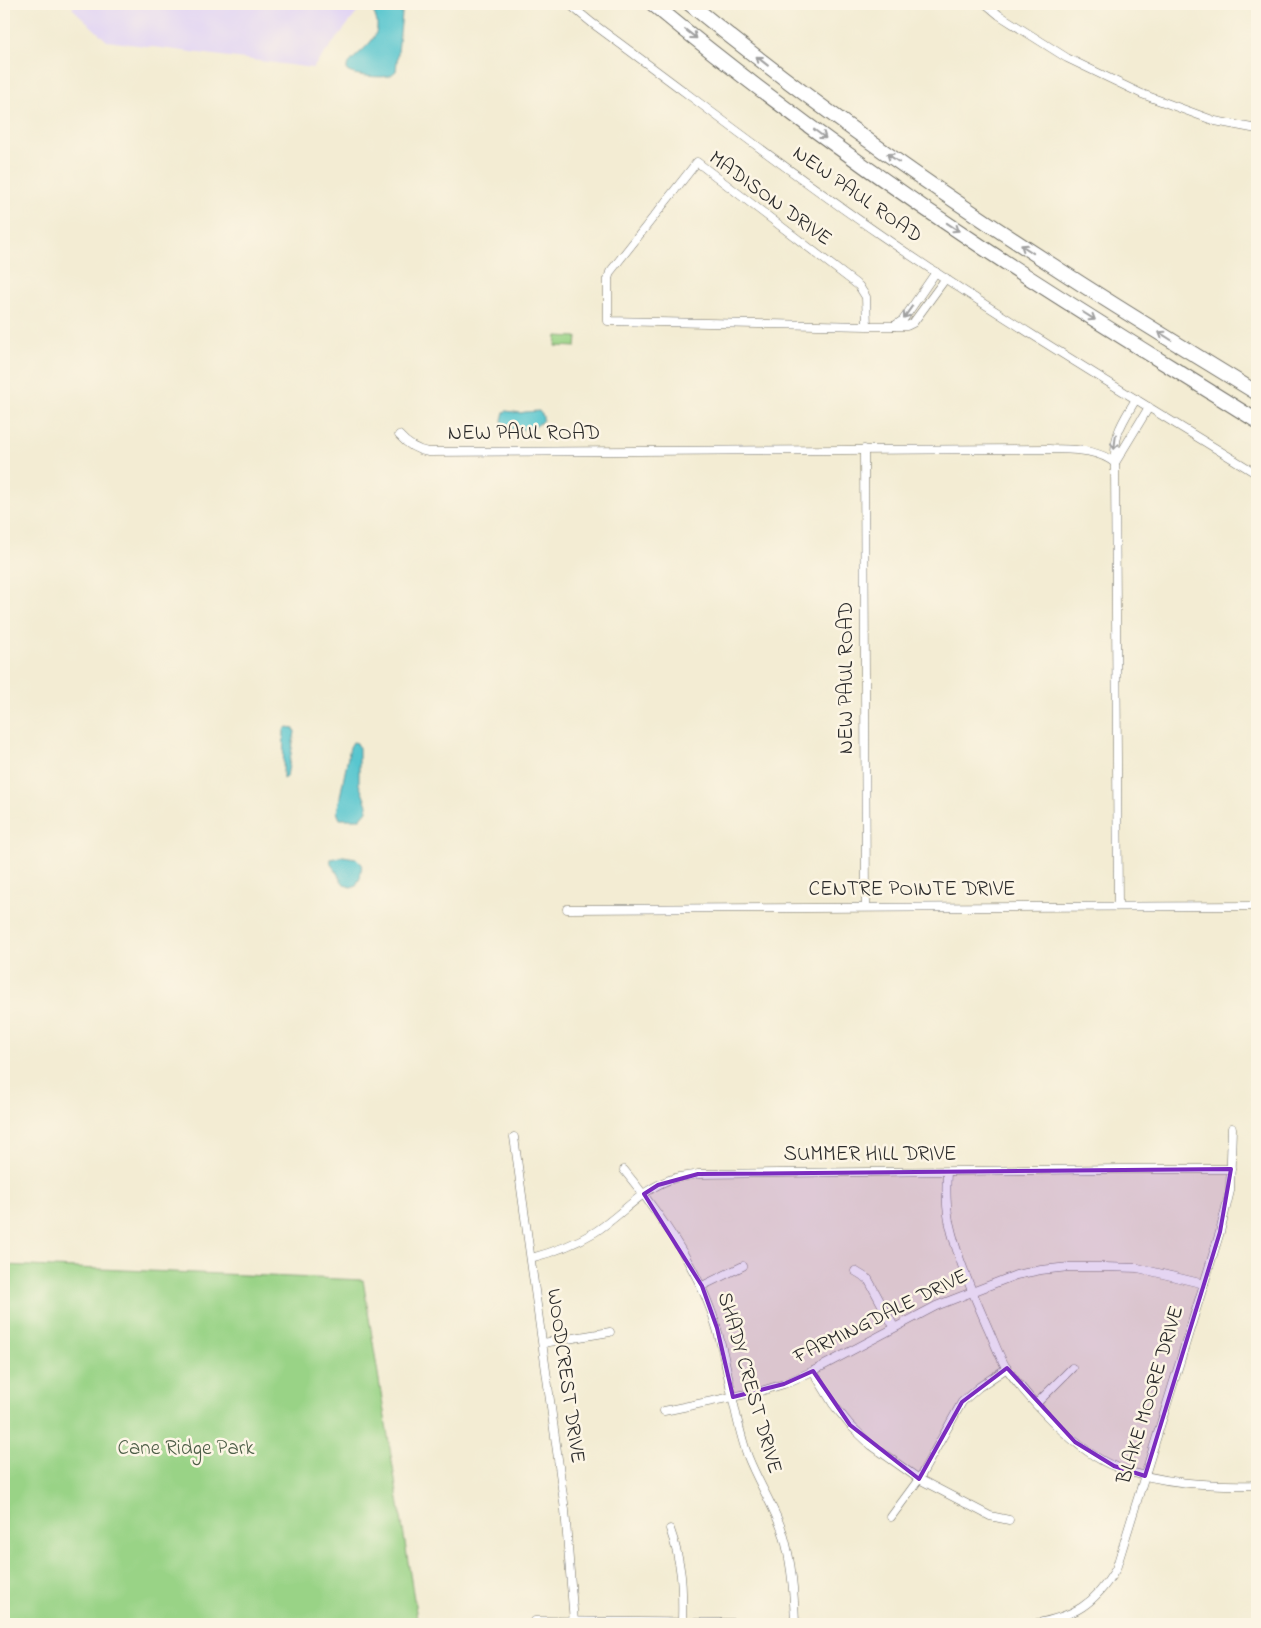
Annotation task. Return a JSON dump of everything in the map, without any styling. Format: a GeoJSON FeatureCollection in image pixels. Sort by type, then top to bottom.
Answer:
{"type":"FeatureCollection","features":[{"type":"Feature","properties":{"kind":"highway"},"geometry":{"type":"LineString","coordinates":[[654,4],[807,124],[890,184],[1006,262],[1257,421]]}},
{"type":"Feature","properties":{"kind":"highway"},"geometry":{"type":"LineString","coordinates":[[690,4],[833,116],[944,194],[1052,266],[1257,393]]}},
{"type":"Feature","properties":{"kind":"highway"},"geometry":{"type":"LineString","coordinates":[[1206,362],[1257,387]]}},
{"type":"Feature","properties":{"kind":"street","name":"NEW PAUL ROAD"},"geometry":{"type":"LineString","coordinates":[[569,4],[812,186],[936,272],[1003,316],[1257,474]]}},
{"type":"Feature","properties":{"kind":"street"},"geometry":{"type":"LineString","coordinates":[[986,4],[999,15],[1067,58],[1134,91],[1215,121],[1257,129]]}},
{"type":"Feature","properties":{"kind":"street","name":"MADISON DRIVE"},"geometry":{"type":"LineString","coordinates":[[867,326],[867,301],[861,288],[697,162],[610,272],[608,279],[608,321],[867,326],[907,326],[913,323],[946,278]]}},
{"type":"Feature","properties":{"kind":"street"},"geometry":{"type":"LineString","coordinates":[[894,326],[903,320],[936,272]]}},
{"type":"Feature","properties":{"kind":"street"},"geometry":{"type":"LineString","coordinates":[[918,298],[928,304]]}},
{"type":"Feature","properties":{"kind":"street"},"geometry":{"type":"LineString","coordinates":[[1118,906],[1114,444],[1116,434],[1136,398]]}},
{"type":"Feature","properties":{"kind":"street"},"geometry":{"type":"LineString","coordinates":[[1114,463],[1149,407]]}},
{"type":"Feature","properties":{"kind":"street","name":"NEW PAUL ROAD"},"geometry":{"type":"LineString","coordinates":[[399,435],[414,448],[428,452],[1049,449],[1096,453],[1105,456],[1114,463]]}},
{"type":"Feature","properties":{"kind":"street","name":"NEW PAUL ROAD"},"geometry":{"type":"LineString","coordinates":[[864,449],[866,907]]}},
{"type":"Feature","properties":{"kind":"street","name":"CENTRE POINTE DRIVE"},"geometry":{"type":"LineString","coordinates":[[567,909],[1257,906]]}},
{"type":"Feature","properties":{"kind":"street","name":"BLAKE MOORE DRIVE"},"geometry":{"type":"LineString","coordinates":[[1033,1624],[1057,1619],[1091,1602],[1105,1587],[1116,1569],[1220,1232],[1228,1199],[1232,1128]]}},
{"type":"Feature","properties":{"kind":"street","name":"WOODCREST DRIVE"},"geometry":{"type":"LineString","coordinates":[[514,1137],[565,1510],[574,1622]]}},
{"type":"Feature","properties":{"kind":"street","name":"SUMMER HILL DRIVE"},"geometry":{"type":"LineString","coordinates":[[531,1258],[551,1253],[573,1244],[658,1185],[674,1178],[698,1174],[1231,1169]]}},
{"type":"Feature","properties":{"kind":"street","name":"SHADY CREST DRIVE"},"geometry":{"type":"LineString","coordinates":[[624,1170],[644,1194],[702,1286],[717,1328],[739,1428],[747,1454],[783,1532],[793,1583],[795,1623]]}},
{"type":"Feature","properties":{"kind":"street"},"geometry":{"type":"LineString","coordinates":[[947,1172],[946,1196],[949,1221],[972,1292],[1007,1368],[1036,1404],[1075,1442],[1114,1466],[1145,1476],[1178,1482],[1257,1485]]}},
{"type":"Feature","properties":{"kind":"street"},"geometry":{"type":"LineString","coordinates":[[702,1286],[743,1266]]}},
{"type":"Feature","properties":{"kind":"street","name":"FARMINGDALE DRIVE"},"geometry":{"type":"LineString","coordinates":[[664,1411],[760,1391],[784,1384],[936,1306],[1016,1275],[1069,1267],[1138,1268],[1204,1284]]}},
{"type":"Feature","properties":{"kind":"street"},"geometry":{"type":"LineString","coordinates":[[856,1271],[868,1279],[894,1327]]}},
{"type":"Feature","properties":{"kind":"street"},"geometry":{"type":"LineString","coordinates":[[543,1343],[610,1332]]}},
{"type":"Feature","properties":{"kind":"street"},"geometry":{"type":"LineString","coordinates":[[891,1517],[920,1479],[962,1402],[979,1387],[1007,1368]]}},
{"type":"Feature","properties":{"kind":"street"},"geometry":{"type":"LineString","coordinates":[[1036,1404],[1072,1368]]}},
{"type":"Feature","properties":{"kind":"street"},"geometry":{"type":"LineString","coordinates":[[813,1370],[834,1404],[850,1425],[871,1445],[920,1479],[990,1516],[1009,1520]]}},
{"type":"Feature","properties":{"kind":"street"},"geometry":{"type":"LineString","coordinates":[[670,1529],[678,1550],[683,1584],[682,1623]]}},
{"type":"Feature","properties":{"kind":"street"},"geometry":{"type":"LineString","coordinates":[[535,1621],[857,1624]]}},
{"type":"Feature","properties":{"kind":"highlighted area"},"geometry":{"type":"Polygon","coordinates":[[[1231,1169],[1220,1232],[1145,1476],[1114,1466],[1075,1442],[1007,1368],[962,1402],[919,1479],[850,1425],[813,1371],[784,1384],[733,1397],[717,1328],[702,1286],[644,1194],[658,1185],[698,1174],[1231,1169]]]}},
{"type":"Feature","properties":{"kind":"shaded area"},"geometry":{"type":"Polygon","coordinates":[[[76,4],[364,4],[313,68],[107,41],[72,8],[76,4]]]}},
{"type":"Feature","properties":{"kind":"green space"},"geometry":{"type":"Polygon","coordinates":[[[557,336],[577,337],[576,347],[556,346],[557,336]]]}},
{"type":"Feature","properties":{"kind":"green space","name":"Cane Ridge Park"},"geometry":{"type":"Polygon","coordinates":[[[4,1265],[363,1280],[418,1624],[4,1624],[4,1265]]]}},
{"type":"Feature","properties":{"kind":"water"},"geometry":{"type":"Polygon","coordinates":[[[377,4],[403,4],[396,71],[389,76],[380,77],[350,73],[347,71],[347,66],[371,42],[375,35],[377,20],[373,11],[377,4]]]}},
{"type":"Feature","properties":{"kind":"water"},"geometry":{"type":"Polygon","coordinates":[[[506,411],[521,413],[539,411],[543,416],[543,420],[530,428],[504,428],[502,420],[506,411]]]}},
{"type":"Feature","properties":{"kind":"water"},"geometry":{"type":"Polygon","coordinates":[[[287,727],[294,728],[295,732],[287,776],[283,779],[284,730],[287,727]]]}},
{"type":"Feature","properties":{"kind":"water"},"geometry":{"type":"Polygon","coordinates":[[[353,742],[357,743],[359,748],[359,784],[367,805],[367,811],[360,819],[340,819],[337,812],[350,747],[353,742]]]}},
{"type":"Feature","properties":{"kind":"water"},"geometry":{"type":"Polygon","coordinates":[[[343,856],[356,858],[362,864],[360,878],[355,887],[343,883],[331,865],[331,859],[343,856]]]}}]}
